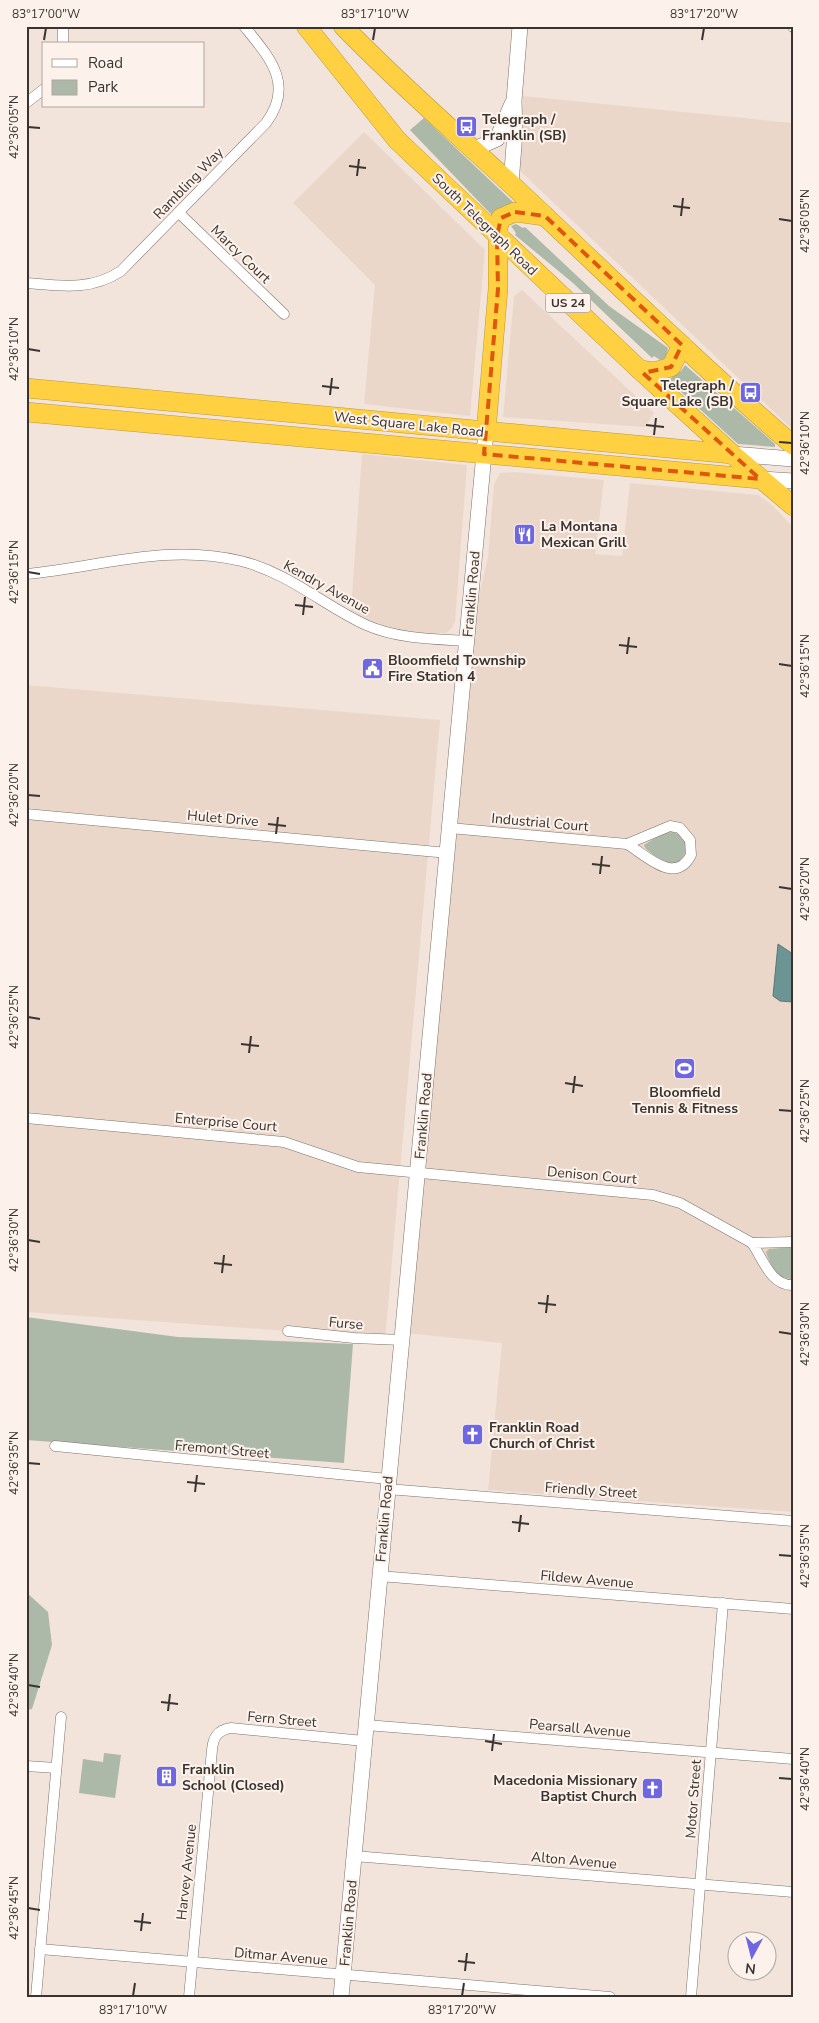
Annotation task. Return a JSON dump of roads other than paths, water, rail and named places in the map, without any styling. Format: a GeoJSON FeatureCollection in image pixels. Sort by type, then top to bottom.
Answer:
{"type":"FeatureCollection","features":[{"type":"Feature","properties":{"kind":"highway","name":"South Telegraph Road"},"geometry":{"type":"LineString","coordinates":[[306,26],[397,140],[640,370],[760,479],[793,506]]}},
{"type":"Feature","properties":{"kind":"highway"},"geometry":{"type":"LineString","coordinates":[[343,26],[386,71],[511,184],[682,345],[793,446]]}},
{"type":"Feature","properties":{"kind":"highway"},"geometry":{"type":"LineString","coordinates":[[497,236],[501,218],[507,214],[515,212],[545,216]]}},
{"type":"Feature","properties":{"kind":"highway","name":"Franklin Road"},"geometry":{"type":"LineString","coordinates":[[486,432],[498,289],[497,236]]}},
{"type":"Feature","properties":{"kind":"highway"},"geometry":{"type":"LineString","coordinates":[[640,370],[654,372],[671,366],[682,345]]}},
{"type":"Feature","properties":{"kind":"highway","name":"West Square Lake Road"},"geometry":{"type":"LineString","coordinates":[[26,388],[732,454]]}},
{"type":"Feature","properties":{"kind":"highway","name":"West Square Lake Road"},"geometry":{"type":"LineString","coordinates":[[26,412],[760,479]]}},
{"type":"Feature","properties":{"kind":"street"},"geometry":{"type":"LineString","coordinates":[[63,26],[63,42]]}},
{"type":"Feature","properties":{"kind":"street","name":"Rambling Way"},"geometry":{"type":"LineString","coordinates":[[26,282],[75,286],[105,280],[129,264],[266,123],[277,102],[279,86],[275,69],[244,26]]}},
{"type":"Feature","properties":{"kind":"street"},"geometry":{"type":"LineString","coordinates":[[511,184],[515,132],[514,101],[520,26]]}},
{"type":"Feature","properties":{"kind":"street"},"geometry":{"type":"LineString","coordinates":[[26,103],[42,91]]}},
{"type":"Feature","properties":{"kind":"street"},"geometry":{"type":"LineString","coordinates":[[472,150],[497,139],[514,101]]}},
{"type":"Feature","properties":{"kind":"street","name":"Marcy Court"},"geometry":{"type":"LineString","coordinates":[[179,212],[284,314]]}},
{"type":"Feature","properties":{"kind":"street","name":"Franklin Road"},"geometry":{"type":"LineString","coordinates":[[342,1997],[387,1484],[418,1173],[486,432]]}},
{"type":"Feature","properties":{"kind":"street","name":"West Square Lake Road"},"geometry":{"type":"LineString","coordinates":[[732,454],[793,459]]}},
{"type":"Feature","properties":{"kind":"street","name":"West Square Lake Road"},"geometry":{"type":"LineString","coordinates":[[760,479],[793,481]]}},
{"type":"Feature","properties":{"kind":"street","name":"Kendry Avenue"},"geometry":{"type":"LineString","coordinates":[[26,574],[165,554],[189,553],[219,557],[252,564],[285,577],[351,617],[375,628],[409,637],[467,641]]}},
{"type":"Feature","properties":{"kind":"street","name":"Hulet Drive"},"geometry":{"type":"LineString","coordinates":[[26,814],[448,853]]}},
{"type":"Feature","properties":{"kind":"street","name":"Industrial Court"},"geometry":{"type":"LineString","coordinates":[[450,828],[627,844],[670,826],[684,831],[690,840],[692,850],[685,864],[671,869],[661,867],[627,844]]}},
{"type":"Feature","properties":{"kind":"street","name":"Enterprise Court"},"geometry":{"type":"LineString","coordinates":[[26,1118],[284,1142],[351,1166],[418,1173]]}},
{"type":"Feature","properties":{"kind":"street","name":"Denison Court"},"geometry":{"type":"LineString","coordinates":[[418,1173],[653,1195],[680,1203],[752,1243]]}},
{"type":"Feature","properties":{"kind":"street"},"geometry":{"type":"LineString","coordinates":[[793,1242],[752,1243],[772,1277],[783,1284],[793,1284]]}},
{"type":"Feature","properties":{"kind":"street","name":"Furse"},"geometry":{"type":"LineString","coordinates":[[288,1331],[354,1338],[402,1340]]}},
{"type":"Feature","properties":{"kind":"street","name":"Fremont Street"},"geometry":{"type":"LineString","coordinates":[[55,1446],[387,1484]]}},
{"type":"Feature","properties":{"kind":"street","name":"Friendly Street"},"geometry":{"type":"LineString","coordinates":[[387,1484],[793,1521]]}},
{"type":"Feature","properties":{"kind":"street","name":"Fildew Avenue"},"geometry":{"type":"LineString","coordinates":[[379,1576],[793,1609]]}},
{"type":"Feature","properties":{"kind":"street","name":"Motor Street"},"geometry":{"type":"LineString","coordinates":[[690,1997],[723,1604]]}},
{"type":"Feature","properties":{"kind":"street"},"geometry":{"type":"LineString","coordinates":[[36,1997],[60,1717]]}},
{"type":"Feature","properties":{"kind":"street","name":"Pearsall Avenue"},"geometry":{"type":"LineString","coordinates":[[366,1725],[793,1759]]}},
{"type":"Feature","properties":{"kind":"street","name":"Fern Street"},"geometry":{"type":"LineString","coordinates":[[212,1750],[217,1734],[231,1728],[364,1741]]}},
{"type":"Feature","properties":{"kind":"street","name":"Harvey Avenue"},"geometry":{"type":"LineString","coordinates":[[189,1997],[212,1750]]}},
{"type":"Feature","properties":{"kind":"street"},"geometry":{"type":"LineString","coordinates":[[26,1766],[56,1768]]}},
{"type":"Feature","properties":{"kind":"street","name":"Alton Avenue"},"geometry":{"type":"LineString","coordinates":[[354,1856],[793,1892]]}},
{"type":"Feature","properties":{"kind":"street","name":"Ditmar Avenue"},"geometry":{"type":"LineString","coordinates":[[40,1948],[610,1997]]}},
{"type":"Feature","properties":{"kind":"water"},"geometry":{"type":"Polygon","coordinates":[[[778,944],[793,954],[793,1002],[780,1001],[773,996],[778,944]]]}},
{"type":"Feature","properties":{"kind":"place","name":"Telegraph / Franklin (SB)"},"geometry":{"type":"Point","coordinates":[466,127]}},
{"type":"Feature","properties":{"kind":"place","name":"Telegraph / Square Lake (SB)"},"geometry":{"type":"Point","coordinates":[750,393]}},
{"type":"Feature","properties":{"kind":"place","name":"La Montana Mexican Grill"},"geometry":{"type":"Point","coordinates":[525,534]}},
{"type":"Feature","properties":{"kind":"place","name":"Bloomfield Township Fire Station 4"},"geometry":{"type":"Point","coordinates":[372,668]}},
{"type":"Feature","properties":{"kind":"place","name":"Bloomfield Tennis & Fitness"},"geometry":{"type":"Point","coordinates":[685,1069]}},
{"type":"Feature","properties":{"kind":"place","name":"Franklin Road Church of Christ"},"geometry":{"type":"Point","coordinates":[473,1435]}},
{"type":"Feature","properties":{"kind":"place","name":"Franklin School (Closed)"},"geometry":{"type":"Point","coordinates":[166,1777]}},
{"type":"Feature","properties":{"kind":"place","name":"Macedonia Missionary Baptist Church"},"geometry":{"type":"Point","coordinates":[653,1788]}}]}
